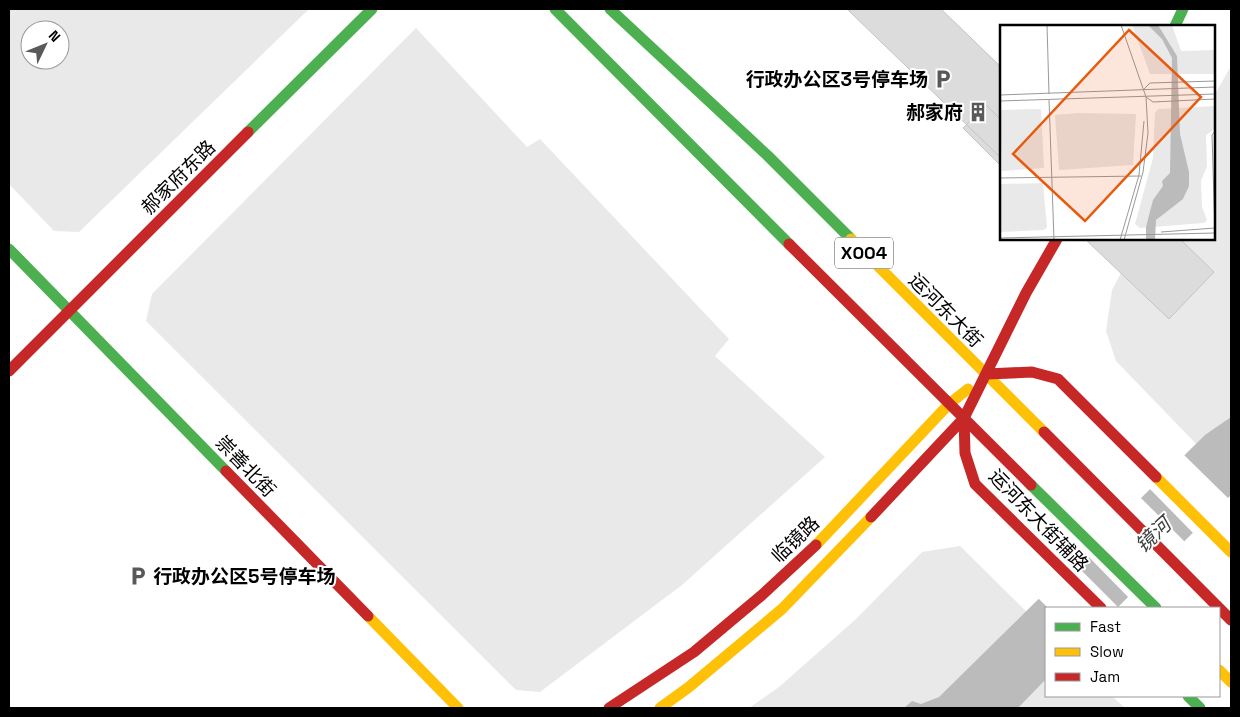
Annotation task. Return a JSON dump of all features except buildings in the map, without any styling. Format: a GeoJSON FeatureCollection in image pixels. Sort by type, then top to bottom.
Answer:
{"type":"FeatureCollection","features":[{"type":"Feature","properties":{"kind":"street","name":"郝家府东路"},"geometry":{"type":"LineString","coordinates":[[9,371],[69,309],[372,9]]}},
{"type":"Feature","properties":{"kind":"street","name":"X004"},"geometry":{"type":"LineString","coordinates":[[555,9],[949,404],[1155,607]]}},
{"type":"Feature","properties":{"kind":"street","name":"运河东大街"},"geometry":{"type":"LineString","coordinates":[[610,9],[768,156],[1218,607]]}},
{"type":"Feature","properties":{"kind":"street"},"geometry":{"type":"LineString","coordinates":[[1175,25],[1183,9]]}},
{"type":"Feature","properties":{"kind":"street","name":"临镜路"},"geometry":{"type":"LineString","coordinates":[[660,708],[689,687],[782,608],[903,484],[964,418],[1026,293],[1056,240]]}},
{"type":"Feature","properties":{"kind":"street","name":"崇善北街"},"geometry":{"type":"LineString","coordinates":[[9,249],[458,708]]}},
{"type":"Feature","properties":{"kind":"street"},"geometry":{"type":"LineString","coordinates":[[987,374],[1023,372],[1045,374],[1058,379],[1231,552]]}},
{"type":"Feature","properties":{"kind":"street","name":"临镜路"},"geometry":{"type":"LineString","coordinates":[[609,708],[694,653],[762,594],[834,526],[949,404],[987,374]]}},
{"type":"Feature","properties":{"kind":"street","name":"运河东大街辅路"},"geometry":{"type":"LineString","coordinates":[[964,418],[965,453],[975,484],[1099,607]]}},
{"type":"Feature","properties":{"kind":"street","name":"运河东大街"},"geometry":{"type":"LineString","coordinates":[[1220,609],[1231,620]]}},
{"type":"Feature","properties":{"kind":"street"},"geometry":{"type":"LineString","coordinates":[[1220,671],[1231,682]]}},
{"type":"Feature","properties":{"kind":"street"},"geometry":{"type":"LineString","coordinates":[[1189,697],[1200,708]]}},
{"type":"Feature","properties":{"kind":"shaded area"},"geometry":{"type":"Polygon","coordinates":[[[9,9],[309,9],[79,232],[54,231],[9,184],[9,9]]]}},
{"type":"Feature","properties":{"kind":"shaded area"},"geometry":{"type":"Polygon","coordinates":[[[416,28],[527,147],[540,139],[729,339],[715,356],[825,457],[682,585],[540,692],[516,690],[146,321],[152,294],[416,28]]]}},
{"type":"Feature","properties":{"kind":"shaded area"},"geometry":{"type":"Polygon","coordinates":[[[1231,66],[1231,480],[1116,361],[1106,331],[1112,290],[1138,240],[1215,240],[1215,94],[1231,66]]]}},
{"type":"Feature","properties":{"kind":"shaded area"},"geometry":{"type":"Polygon","coordinates":[[[960,546],[1045,630],[1045,697],[1113,697],[1125,708],[749,708],[779,687],[856,619],[922,552],[960,546]]]}},
{"type":"Feature","properties":{"kind":"water","name":"镜河"},"geometry":{"type":"Polygon","coordinates":[[[1231,417],[1231,495],[1118,607],[1045,607],[1045,680],[1018,708],[904,708],[912,701],[921,704],[939,697],[1205,435],[1231,417]]]}},
{"type":"Feature","properties":{"kind":"pier"},"geometry":{"type":"Polygon","coordinates":[[[1182,453],[1230,500],[1195,535],[1148,487],[1182,453]]]}},
{"type":"Feature","properties":{"kind":"pier"},"geometry":{"type":"Polygon","coordinates":[[[1139,496],[1186,543],[1130,599],[1083,551],[1139,496]]]}},
{"type":"Feature","properties":{"kind":"pier"},"geometry":{"type":"Polygon","coordinates":[[[1072,561],[1118,607],[1047,607],[1036,596],[1072,561]]]}},
{"type":"Feature","properties":{"kind":"traffic: fast"},"geometry":{"type":"LineString","coordinates":[[248,132],[372,9]]}},
{"type":"Feature","properties":{"kind":"traffic: fast"},"geometry":{"type":"LineString","coordinates":[[555,9],[789,244]]}},
{"type":"Feature","properties":{"kind":"traffic: fast"},"geometry":{"type":"LineString","coordinates":[[610,9],[768,156],[851,239]]}},
{"type":"Feature","properties":{"kind":"traffic: fast"},"geometry":{"type":"LineString","coordinates":[[1175,25],[1183,9]]}},
{"type":"Feature","properties":{"kind":"traffic: fast"},"geometry":{"type":"LineString","coordinates":[[9,249],[226,471]]}},
{"type":"Feature","properties":{"kind":"traffic: fast"},"geometry":{"type":"LineString","coordinates":[[1031,485],[1155,607]]}},
{"type":"Feature","properties":{"kind":"traffic: fast"},"geometry":{"type":"LineString","coordinates":[[1189,697],[1200,708]]}},
{"type":"Feature","properties":{"kind":"traffic: slow"},"geometry":{"type":"LineString","coordinates":[[851,239],[1044,432]]}},
{"type":"Feature","properties":{"kind":"traffic: slow"},"geometry":{"type":"LineString","coordinates":[[816,545],[949,404],[968,389]]}},
{"type":"Feature","properties":{"kind":"traffic: slow"},"geometry":{"type":"LineString","coordinates":[[1156,477],[1231,552]]}},
{"type":"Feature","properties":{"kind":"traffic: slow"},"geometry":{"type":"LineString","coordinates":[[660,708],[689,687],[782,609],[871,517]]}},
{"type":"Feature","properties":{"kind":"traffic: slow"},"geometry":{"type":"LineString","coordinates":[[368,616],[458,708]]}},
{"type":"Feature","properties":{"kind":"traffic: slow"},"geometry":{"type":"LineString","coordinates":[[1220,671],[1231,682]]}},
{"type":"Feature","properties":{"kind":"traffic: jam"},"geometry":{"type":"LineString","coordinates":[[9,371],[248,132]]}},
{"type":"Feature","properties":{"kind":"traffic: jam"},"geometry":{"type":"LineString","coordinates":[[871,517],[964,418],[1026,293],[1056,240]]}},
{"type":"Feature","properties":{"kind":"traffic: jam"},"geometry":{"type":"LineString","coordinates":[[789,244],[1031,485]]}},
{"type":"Feature","properties":{"kind":"traffic: jam"},"geometry":{"type":"LineString","coordinates":[[987,374],[1032,372],[1058,379],[1156,477]]}},
{"type":"Feature","properties":{"kind":"traffic: jam"},"geometry":{"type":"LineString","coordinates":[[964,418],[965,453],[975,484],[1100,607]]}},
{"type":"Feature","properties":{"kind":"traffic: jam"},"geometry":{"type":"LineString","coordinates":[[1044,432],[1218,607]]}},
{"type":"Feature","properties":{"kind":"traffic: jam"},"geometry":{"type":"LineString","coordinates":[[226,471],[368,616]]}},
{"type":"Feature","properties":{"kind":"traffic: jam"},"geometry":{"type":"LineString","coordinates":[[609,708],[694,652],[762,595],[816,545]]}},
{"type":"Feature","properties":{"kind":"traffic: jam"},"geometry":{"type":"LineString","coordinates":[[1220,609],[1231,620]]}},
{"type":"Feature","properties":{"kind":"place","name":"行政办公区3号停车场"},"geometry":{"type":"Point","coordinates":[943,79]}},
{"type":"Feature","properties":{"kind":"place","name":"郝家府"},"geometry":{"type":"Point","coordinates":[978,112]}},
{"type":"Feature","properties":{"kind":"place","name":"行政办公区5号停车场"},"geometry":{"type":"Point","coordinates":[138,576]}}]}
